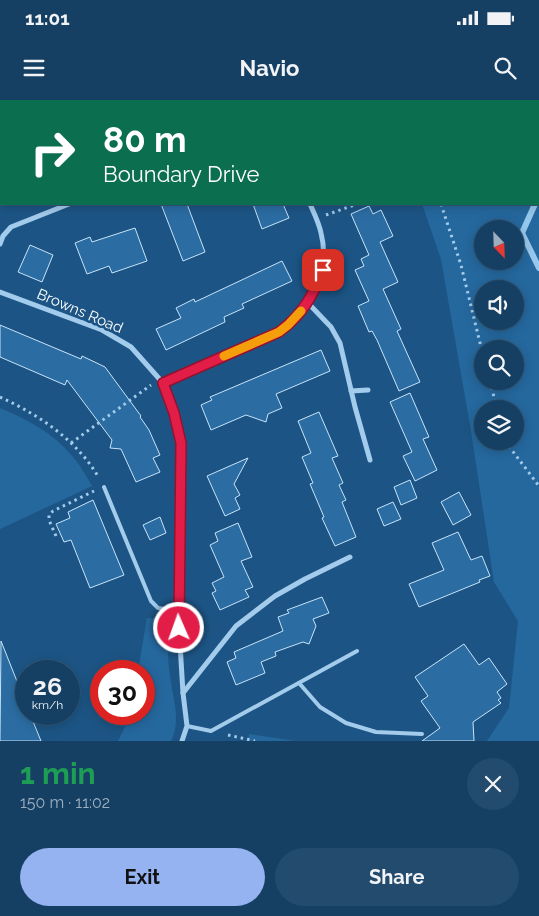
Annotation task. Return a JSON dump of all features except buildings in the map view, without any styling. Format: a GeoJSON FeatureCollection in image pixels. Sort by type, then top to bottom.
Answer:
{"type":"FeatureCollection","features":[{"type":"Feature","properties":{"kind":"street"},"geometry":{"type":"LineString","coordinates":[[0,244],[3,236],[11,227],[66,205]]}},
{"type":"Feature","properties":{"kind":"street"},"geometry":{"type":"LineString","coordinates":[[161,381],[279,332],[308,303],[323,270],[324,252],[321,234],[310,205]]}},
{"type":"Feature","properties":{"kind":"street","name":"Browns Road"},"geometry":{"type":"LineString","coordinates":[[0,292],[102,330],[132,347],[161,381],[174,413],[181,443],[178,611],[187,726],[182,741]]}},
{"type":"Feature","properties":{"kind":"street"},"geometry":{"type":"LineString","coordinates":[[308,303],[331,327],[340,343],[370,460]]}},
{"type":"Feature","properties":{"kind":"street"},"geometry":{"type":"LineString","coordinates":[[351,391],[368,390]]}},
{"type":"Feature","properties":{"kind":"street"},"geometry":{"type":"LineString","coordinates":[[183,693],[236,626],[275,596],[350,557]]}},
{"type":"Feature","properties":{"kind":"lane"},"geometry":{"type":"LineString","coordinates":[[104,487],[152,601],[158,608],[178,611]]}},
{"type":"Feature","properties":{"kind":"lane"},"geometry":{"type":"LineString","coordinates":[[187,726],[211,731],[357,651]]}},
{"type":"Feature","properties":{"kind":"lane"},"geometry":{"type":"LineString","coordinates":[[299,683],[320,706],[346,723],[376,732],[422,734]]}},
{"type":"Feature","properties":{"kind":"path"},"geometry":{"type":"LineString","coordinates":[[316,219],[354,205]]}},
{"type":"Feature","properties":{"kind":"path"},"geometry":{"type":"LineString","coordinates":[[442,205],[461,265],[479,340]]}},
{"type":"Feature","properties":{"kind":"path"},"geometry":{"type":"LineString","coordinates":[[71,443],[161,381]]}},
{"type":"Feature","properties":{"kind":"path"},"geometry":{"type":"LineString","coordinates":[[0,397],[21,407],[50,425],[71,443],[94,469],[104,487],[53,511],[49,515],[49,520],[56,536]]}},
{"type":"Feature","properties":{"kind":"path"},"geometry":{"type":"LineString","coordinates":[[512,450],[539,486]]}},
{"type":"Feature","properties":{"kind":"path"},"geometry":{"type":"LineString","coordinates":[[211,731],[254,741]]}},
{"type":"Feature","properties":{"kind":"shaded area"},"geometry":{"type":"Polygon","coordinates":[[[422,205],[539,205],[539,741],[487,741],[509,708],[518,621],[494,582],[471,431],[441,259],[422,205]]]}},
{"type":"Feature","properties":{"kind":"shaded area"},"geometry":{"type":"Polygon","coordinates":[[[0,408],[22,418],[61,444],[77,462],[92,486],[0,529],[0,408]]]}},
{"type":"Feature","properties":{"kind":"shaded area"},"geometry":{"type":"Polygon","coordinates":[[[147,618],[169,620],[168,661],[176,717],[176,725],[171,741],[118,741],[126,725],[155,725],[155,660],[140,660],[147,618]]]}},
{"type":"Feature","properties":{"kind":"shaded area"},"geometry":{"type":"Polygon","coordinates":[[[249,734],[295,741],[248,741],[249,734]]]}},
{"type":"Feature","properties":{"kind":"waterway"},"geometry":{"type":"LineString","coordinates":[[535,205],[522,233],[539,268]]}},
{"type":"Feature","properties":{"kind":"slow traffic"},"geometry":{"type":"LineString","coordinates":[[224,356],[279,332],[301,311]]}},
{"type":"Feature","properties":{"kind":"route"},"geometry":{"type":"LineString","coordinates":[[179,628],[181,443],[174,413],[163,383],[279,332],[308,303],[323,270]]}}]}
